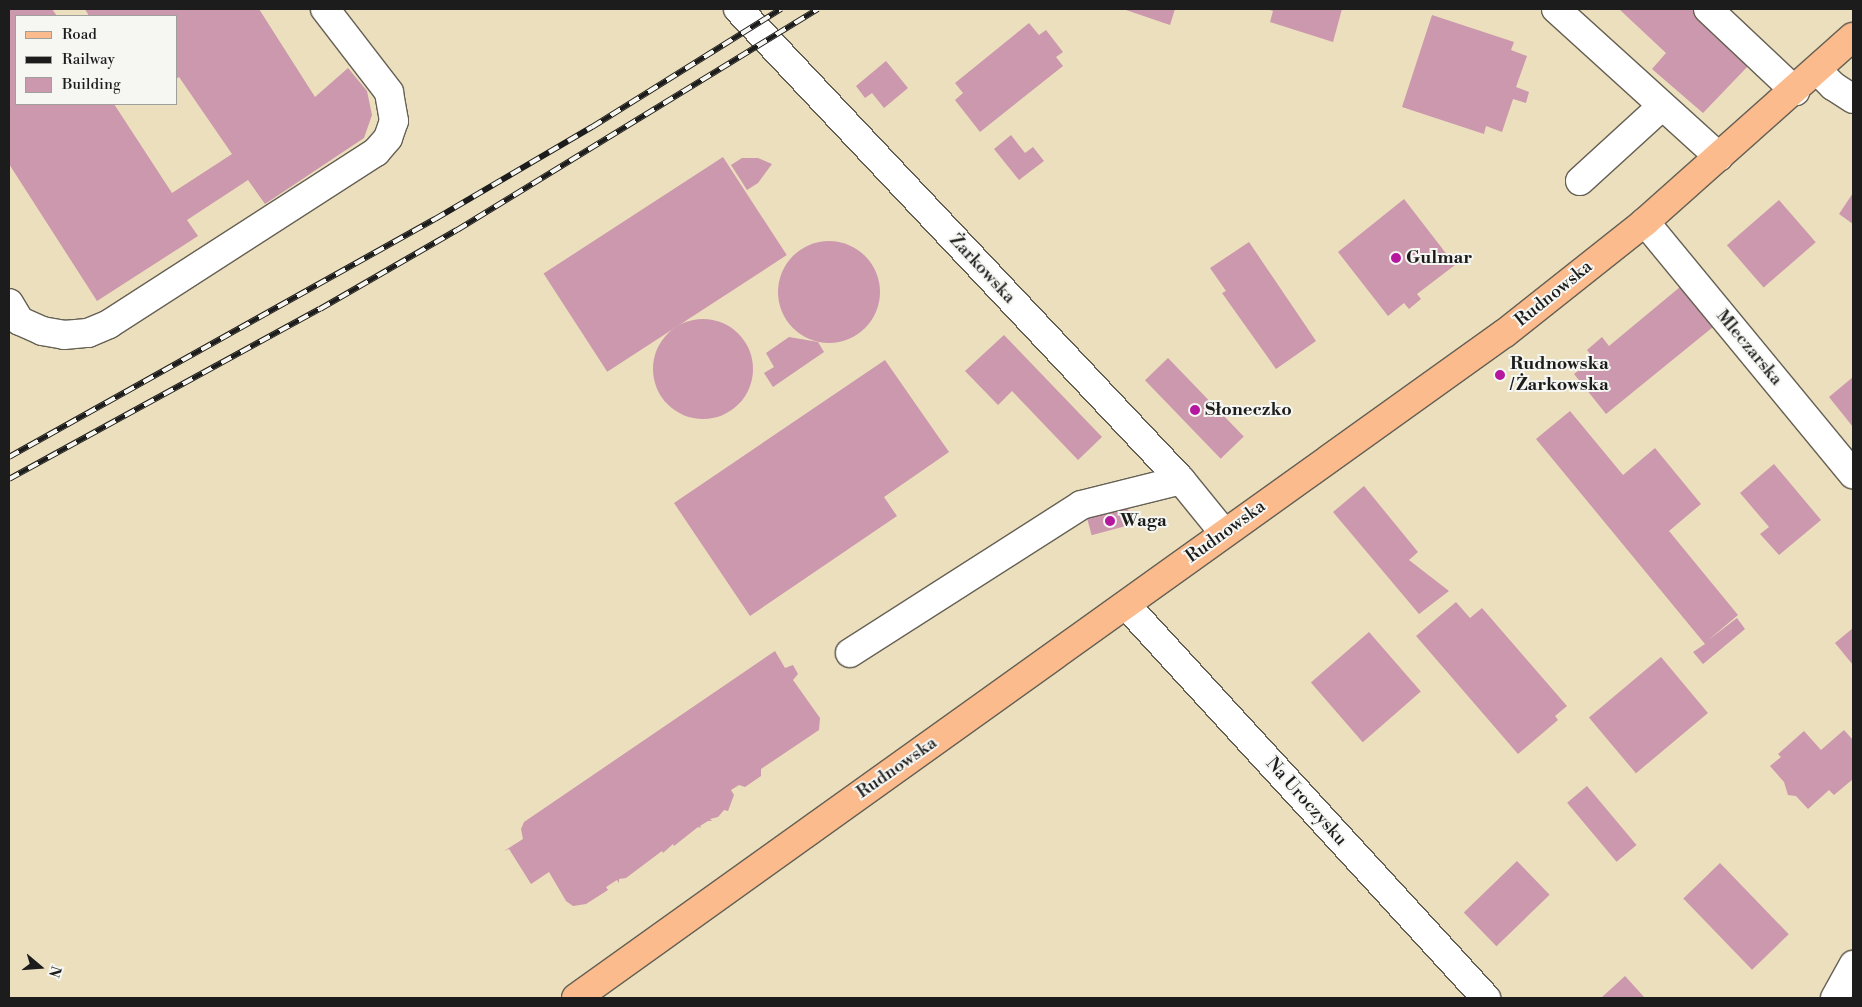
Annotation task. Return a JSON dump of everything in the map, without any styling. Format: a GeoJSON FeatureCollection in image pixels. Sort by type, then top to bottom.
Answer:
{"type":"FeatureCollection","features":[{"type":"Feature","properties":{"kind":"main road","name":"Rudnowska"},"geometry":{"type":"LineString","coordinates":[[576,998],[720,892],[1126,606],[1224,533],[1505,333],[1645,222],[1795,91],[1853,37]]}},
{"type":"Feature","properties":{"kind":"street"},"geometry":{"type":"LineString","coordinates":[[9,303],[20,321],[42,331],[64,335],[88,333],[109,324],[376,152],[388,138],[394,121],[389,92],[325,9]]}},
{"type":"Feature","properties":{"kind":"street","name":"Żarkowska"},"geometry":{"type":"LineString","coordinates":[[738,9],[1181,480],[1224,533]]}},
{"type":"Feature","properties":{"kind":"street"},"geometry":{"type":"LineString","coordinates":[[1556,9],[1719,157]]}},
{"type":"Feature","properties":{"kind":"street"},"geometry":{"type":"LineString","coordinates":[[1708,9],[1795,91]]}},
{"type":"Feature","properties":{"kind":"street"},"geometry":{"type":"LineString","coordinates":[[1817,70],[1833,86],[1853,99]]}},
{"type":"Feature","properties":{"kind":"street"},"geometry":{"type":"LineString","coordinates":[[1580,181],[1662,106]]}},
{"type":"Feature","properties":{"kind":"street","name":"Mleczarska"},"geometry":{"type":"LineString","coordinates":[[1645,222],[1853,474]]}},
{"type":"Feature","properties":{"kind":"street"},"geometry":{"type":"LineString","coordinates":[[850,653],[1081,504],[1181,480]]}},
{"type":"Feature","properties":{"kind":"street","name":"Na Uroczysku"},"geometry":{"type":"LineString","coordinates":[[1126,606],[1486,998]]}},
{"type":"Feature","properties":{"kind":"street"},"geometry":{"type":"LineString","coordinates":[[1836,998],[1853,965]]}},
{"type":"Feature","properties":{"kind":"building"},"geometry":{"type":"Polygon","coordinates":[[[9,9],[52,9],[56,15],[15,15],[15,105],[115,105],[172,193],[232,154],[178,78],[178,15],[88,15],[85,9],[259,9],[315,97],[348,68],[367,91],[372,115],[364,138],[265,204],[248,180],[187,220],[198,236],[97,301],[9,164],[9,9]]]}},
{"type":"Feature","properties":{"kind":"building"},"geometry":{"type":"Polygon","coordinates":[[[1123,9],[1175,9],[1170,25],[1123,9]]]}},
{"type":"Feature","properties":{"kind":"building"},"geometry":{"type":"Polygon","coordinates":[[[1267,9],[1342,9],[1333,42],[1270,22],[1273,11],[1267,9]]]}},
{"type":"Feature","properties":{"kind":"building"},"geometry":{"type":"Polygon","coordinates":[[[1619,9],[1692,9],[1749,65],[1703,113],[1652,69],[1666,53],[1619,9]]]}},
{"type":"Feature","properties":{"kind":"building"},"geometry":{"type":"Polygon","coordinates":[[[1432,15],[1514,42],[1511,50],[1527,56],[1516,87],[1529,92],[1526,103],[1513,99],[1502,132],[1486,126],[1484,134],[1402,107],[1432,15]]]}},
{"type":"Feature","properties":{"kind":"building"},"geometry":{"type":"Polygon","coordinates":[[[1029,23],[1039,35],[1046,30],[1063,52],[1056,57],[1063,66],[980,132],[955,100],[963,93],[955,83],[1029,23]]]}},
{"type":"Feature","properties":{"kind":"building"},"geometry":{"type":"Polygon","coordinates":[[[886,61],[908,88],[884,108],[872,93],[865,98],[856,86],[886,61]]]}},
{"type":"Feature","properties":{"kind":"building"},"geometry":{"type":"Polygon","coordinates":[[[1011,135],[1025,153],[1033,147],[1044,161],[1019,180],[994,149],[1011,135]]]}},
{"type":"Feature","properties":{"kind":"building"},"geometry":{"type":"Polygon","coordinates":[[[723,157],[787,255],[607,372],[544,274],[723,157]]]}},
{"type":"Feature","properties":{"kind":"building"},"geometry":{"type":"Polygon","coordinates":[[[742,158],[758,158],[772,164],[758,183],[747,190],[731,165],[742,158]]]}},
{"type":"Feature","properties":{"kind":"building"},"geometry":{"type":"Polygon","coordinates":[[[1853,193],[1853,224],[1839,214],[1853,193]]]}},
{"type":"Feature","properties":{"kind":"building","name":"Gulmar"},"geometry":{"type":"Polygon","coordinates":[[[1404,199],[1455,265],[1417,294],[1421,299],[1409,309],[1404,303],[1388,316],[1338,252],[1404,199]]]}},
{"type":"Feature","properties":{"kind":"building"},"geometry":{"type":"Polygon","coordinates":[[[1779,200],[1816,242],[1764,288],[1727,245],[1779,200]]]}},
{"type":"Feature","properties":{"kind":"building"},"geometry":{"type":"Polygon","coordinates":[[[829,241],[848,245],[865,256],[876,273],[880,292],[876,311],[865,328],[848,339],[829,343],[810,339],[793,328],[782,311],[778,292],[782,273],[793,256],[810,245],[829,241]]]}},
{"type":"Feature","properties":{"kind":"building"},"geometry":{"type":"Polygon","coordinates":[[[1249,242],[1316,341],[1276,369],[1222,293],[1226,291],[1210,268],[1249,242]]]}},
{"type":"Feature","properties":{"kind":"building"},"geometry":{"type":"Polygon","coordinates":[[[1680,287],[1713,327],[1606,414],[1574,374],[1594,359],[1587,350],[1602,337],[1609,346],[1680,287]]]}},
{"type":"Feature","properties":{"kind":"building"},"geometry":{"type":"Polygon","coordinates":[[[703,319],[722,323],[738,334],[749,350],[753,369],[749,388],[738,404],[722,415],[703,419],[684,415],[668,404],[657,388],[653,369],[657,350],[668,334],[684,323],[703,319]]]}},
{"type":"Feature","properties":{"kind":"building"},"geometry":{"type":"Polygon","coordinates":[[[1004,335],[1102,437],[1078,460],[1012,391],[998,405],[965,371],[1004,335]]]}},
{"type":"Feature","properties":{"kind":"building"},"geometry":{"type":"Polygon","coordinates":[[[789,337],[818,342],[824,352],[773,387],[764,373],[774,367],[766,353],[789,337]]]}},
{"type":"Feature","properties":{"kind":"building","name":"Słoneczko"},"geometry":{"type":"Polygon","coordinates":[[[1168,358],[1244,436],[1221,459],[1145,380],[1168,358]]]}},
{"type":"Feature","properties":{"kind":"building"},"geometry":{"type":"Polygon","coordinates":[[[885,360],[949,452],[884,497],[897,516],[750,616],[674,503],[885,360]]]}},
{"type":"Feature","properties":{"kind":"building"},"geometry":{"type":"Polygon","coordinates":[[[1853,377],[1853,427],[1829,397],[1853,377]]]}},
{"type":"Feature","properties":{"kind":"building"},"geometry":{"type":"Polygon","coordinates":[[[1570,411],[1623,475],[1655,448],[1701,504],[1669,531],[1738,615],[1707,641],[1737,618],[1745,629],[1703,664],[1693,652],[1705,644],[1536,439],[1570,411]]]}},
{"type":"Feature","properties":{"kind":"building"},"geometry":{"type":"Polygon","coordinates":[[[1774,464],[1821,520],[1779,555],[1760,534],[1769,527],[1740,493],[1774,464]]]}},
{"type":"Feature","properties":{"kind":"building"},"geometry":{"type":"Polygon","coordinates":[[[1364,486],[1418,552],[1409,560],[1449,591],[1419,614],[1333,512],[1364,486]]]}},
{"type":"Feature","properties":{"kind":"building","name":"Waga"},"geometry":{"type":"Polygon","coordinates":[[[1127,505],[1132,524],[1092,535],[1086,516],[1127,505]]]}},
{"type":"Feature","properties":{"kind":"building"},"geometry":{"type":"Polygon","coordinates":[[[1456,602],[1470,618],[1482,608],[1567,706],[1555,716],[1558,720],[1518,754],[1416,636],[1456,602]]]}},
{"type":"Feature","properties":{"kind":"building"},"geometry":{"type":"Polygon","coordinates":[[[1853,628],[1853,665],[1835,643],[1853,628]]]}},
{"type":"Feature","properties":{"kind":"building"},"geometry":{"type":"Polygon","coordinates":[[[1369,632],[1421,692],[1363,742],[1311,683],[1369,632]]]}},
{"type":"Feature","properties":{"kind":"building"},"geometry":{"type":"Polygon","coordinates":[[[775,651],[785,668],[793,665],[798,674],[793,680],[820,718],[819,730],[761,769],[761,776],[745,787],[739,785],[731,790],[734,795],[728,811],[724,810],[718,817],[710,819],[712,821],[708,821],[700,826],[701,828],[698,827],[674,846],[673,844],[663,853],[662,851],[626,878],[619,879],[619,883],[617,880],[606,887],[608,890],[586,904],[573,906],[566,901],[549,872],[531,884],[509,849],[504,851],[523,839],[521,829],[524,822],[775,651]]]}},
{"type":"Feature","properties":{"kind":"building"},"geometry":{"type":"Polygon","coordinates":[[[1661,657],[1708,713],[1636,773],[1589,717],[1661,657]]]}},
{"type":"Feature","properties":{"kind":"building"},"geometry":{"type":"Polygon","coordinates":[[[1844,730],[1853,740],[1853,779],[1834,795],[1829,790],[1808,809],[1796,796],[1788,795],[1784,782],[1770,766],[1781,757],[1778,754],[1804,731],[1821,750],[1844,730]]]}},
{"type":"Feature","properties":{"kind":"building"},"geometry":{"type":"Polygon","coordinates":[[[1587,786],[1636,845],[1617,862],[1567,803],[1587,786]]]}},
{"type":"Feature","properties":{"kind":"building"},"geometry":{"type":"Polygon","coordinates":[[[1517,861],[1550,895],[1496,946],[1464,912],[1517,861]]]}},
{"type":"Feature","properties":{"kind":"building"},"geometry":{"type":"Polygon","coordinates":[[[1720,863],[1789,934],[1752,970],[1683,898],[1720,863]]]}},
{"type":"Feature","properties":{"kind":"building"},"geometry":{"type":"Polygon","coordinates":[[[1625,976],[1645,998],[1601,998],[1625,976]]]}},
{"type":"Feature","properties":{"kind":"railway"},"geometry":{"type":"LineString","coordinates":[[9,457],[435,219],[592,127],[781,9]]}},
{"type":"Feature","properties":{"kind":"railway"},"geometry":{"type":"LineString","coordinates":[[9,479],[320,309],[457,230],[818,9]]}},
{"type":"Feature","properties":{"kind":"place","name":"Gulmar"},"geometry":{"type":"Point","coordinates":[1396,258]}},
{"type":"Feature","properties":{"kind":"place","name":"Rudnowska / Żarkowska"},"geometry":{"type":"Point","coordinates":[1500,375]}},
{"type":"Feature","properties":{"kind":"place","name":"Słoneczko"},"geometry":{"type":"Point","coordinates":[1195,410]}},
{"type":"Feature","properties":{"kind":"place","name":"Waga"},"geometry":{"type":"Point","coordinates":[1110,521]}}]}
